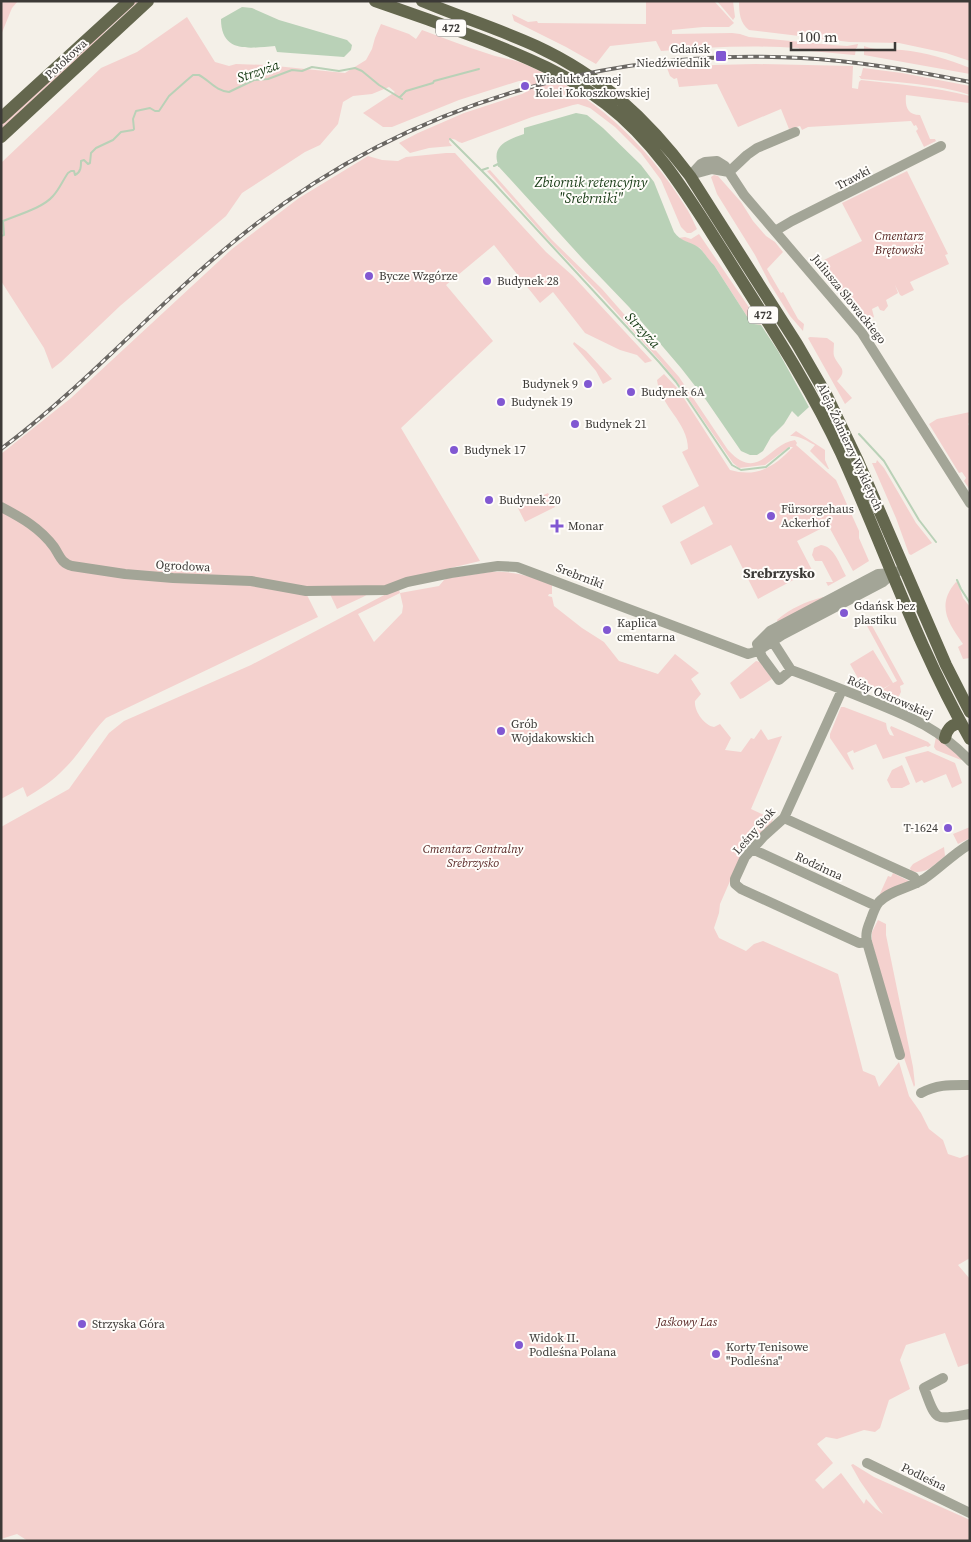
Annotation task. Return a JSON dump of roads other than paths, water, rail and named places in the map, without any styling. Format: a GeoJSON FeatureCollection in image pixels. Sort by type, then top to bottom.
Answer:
{"type":"FeatureCollection","features":[{"type":"Feature","properties":{"kind":"main road","name":"Potokowa"},"geometry":{"type":"LineString","coordinates":[[1,118],[129,1]]}},
{"type":"Feature","properties":{"kind":"main road","name":"Potokowa"},"geometry":{"type":"LineString","coordinates":[[1,137],[148,1]]}},
{"type":"Feature","properties":{"kind":"main road","name":"472"},"geometry":{"type":"LineString","coordinates":[[375,1],[500,47],[543,65],[583,87],[608,105],[684,179]]}},
{"type":"Feature","properties":{"kind":"main road","name":"472"},"geometry":{"type":"LineString","coordinates":[[422,1],[536,46],[570,64],[604,86],[632,109],[671,151],[684,179]]}},
{"type":"Feature","properties":{"kind":"main road","name":"Aleja Żołnierzy Wyklętych"},"geometry":{"type":"LineString","coordinates":[[684,179],[804,382],[970,712]]}},
{"type":"Feature","properties":{"kind":"main road","name":"Aleja Żołnierzy Wyklętych"},"geometry":{"type":"LineString","coordinates":[[898,571],[913,622],[970,739]]}},
{"type":"Feature","properties":{"kind":"main road"},"geometry":{"type":"LineString","coordinates":[[945,738],[949,728],[961,723]]}},
{"type":"Feature","properties":{"kind":"street"},"geometry":{"type":"LineString","coordinates":[[684,179],[712,169],[729,172],[746,155],[757,148],[794,132]]}},
{"type":"Feature","properties":{"kind":"street","name":"Trawki"},"geometry":{"type":"LineString","coordinates":[[775,232],[787,224],[942,146]]}},
{"type":"Feature","properties":{"kind":"street","name":"Juliusza Słowackiego"},"geometry":{"type":"LineString","coordinates":[[729,172],[741,191],[871,345],[970,503]]}},
{"type":"Feature","properties":{"kind":"street","name":"Ogrodowa"},"geometry":{"type":"LineString","coordinates":[[1,508],[40,531],[64,563],[72,566],[125,574],[251,581],[306,591],[386,590]]}},
{"type":"Feature","properties":{"kind":"street","name":"Srebrniki"},"geometry":{"type":"LineString","coordinates":[[386,590],[407,582],[451,573],[498,566],[517,567],[748,654],[758,651]]}},
{"type":"Feature","properties":{"kind":"street"},"geometry":{"type":"LineString","coordinates":[[772,642],[790,670],[779,680],[758,651],[757,644],[770,631],[883,582],[898,571]]}},
{"type":"Feature","properties":{"kind":"street"},"geometry":{"type":"LineString","coordinates":[[758,651],[834,603]]}},
{"type":"Feature","properties":{"kind":"street","name":"Róży Ostrowskiej"},"geometry":{"type":"LineString","coordinates":[[790,670],[909,716],[945,738],[970,761]]}},
{"type":"Feature","properties":{"kind":"street","name":"Leśny Stok"},"geometry":{"type":"LineString","coordinates":[[842,690],[784,818],[745,857],[735,879],[735,884],[741,889],[859,943],[867,942]]}},
{"type":"Feature","properties":{"kind":"street"},"geometry":{"type":"LineString","coordinates":[[784,818],[914,877],[917,883]]}},
{"type":"Feature","properties":{"kind":"street"},"geometry":{"type":"LineString","coordinates":[[900,1056],[867,942],[867,930],[876,906],[880,901],[917,883],[970,844]]}},
{"type":"Feature","properties":{"kind":"street","name":"Rodzinna"},"geometry":{"type":"LineString","coordinates":[[752,849],[876,906]]}},
{"type":"Feature","properties":{"kind":"street"},"geometry":{"type":"LineString","coordinates":[[921,1094],[941,1085],[970,1086]]}},
{"type":"Feature","properties":{"kind":"street"},"geometry":{"type":"LineString","coordinates":[[943,1378],[924,1388],[937,1417],[944,1418],[970,1414]]}},
{"type":"Feature","properties":{"kind":"street","name":"Podleśna"},"geometry":{"type":"LineString","coordinates":[[867,1462],[970,1513]]}},
{"type":"Feature","properties":{"kind":"water"},"geometry":{"type":"Polygon","coordinates":[[[242,7],[252,8],[279,20],[347,40],[352,45],[351,50],[344,57],[277,52],[275,46],[247,48],[231,43],[222,30],[221,19],[242,7]]]}},
{"type":"Feature","properties":{"kind":"water","name":"Zbiornik retencyjny \"Srebrniki\""},"geometry":{"type":"Polygon","coordinates":[[[576,113],[587,115],[641,165],[654,182],[674,232],[679,238],[695,245],[702,251],[714,265],[750,321],[761,325],[778,351],[809,407],[798,417],[792,411],[784,424],[771,437],[763,451],[757,455],[750,455],[741,451],[706,400],[681,368],[629,307],[499,167],[497,160],[498,149],[506,142],[524,134],[524,128],[576,113]]]}},
{"type":"Feature","properties":{"kind":"waterway","name":"Strzyża"},"geometry":{"type":"LineString","coordinates":[[1,236],[4,235],[3,221],[36,208],[49,200],[68,173],[74,171],[75,175],[78,172],[81,167],[81,161],[84,160],[88,164],[90,163],[91,153],[96,148],[113,140],[121,132],[134,129],[133,119],[136,111],[150,108],[159,111],[169,96],[193,75],[199,75],[217,88],[229,92],[254,80],[268,79],[292,70],[302,71],[312,67],[339,71],[355,68],[402,99]]}},
{"type":"Feature","properties":{"kind":"waterway"},"geometry":{"type":"LineString","coordinates":[[400,97],[406,91],[433,83],[434,81],[479,69]]}},
{"type":"Feature","properties":{"kind":"waterway","name":"Strzyża"},"geometry":{"type":"LineString","coordinates":[[450,139],[493,182],[659,362],[676,382],[732,465],[741,470],[766,467],[789,448]]}},
{"type":"Feature","properties":{"kind":"waterway","name":"Strzyża"},"geometry":{"type":"LineString","coordinates":[[494,166],[498,164],[499,166]]}},
{"type":"Feature","properties":{"kind":"waterway","name":"Strzyża"},"geometry":{"type":"LineString","coordinates":[[482,170],[488,168]]}},
{"type":"Feature","properties":{"kind":"waterway","name":"Strzyża"},"geometry":{"type":"LineString","coordinates":[[859,434],[884,461],[919,520],[936,542]]}},
{"type":"Feature","properties":{"kind":"waterway","name":"Strzyża"},"geometry":{"type":"LineString","coordinates":[[957,580],[970,603]]}},
{"type":"Feature","properties":{"kind":"railway"},"geometry":{"type":"LineString","coordinates":[[1,449],[67,395],[191,279],[256,224],[316,182],[379,146],[445,116],[514,92],[584,74],[656,62],[728,57],[801,58],[844,61],[970,82]]}},
{"type":"Feature","properties":{"kind":"place","name":"Gdańsk Niedźwiednik"},"geometry":{"type":"Point","coordinates":[721,56]}},
{"type":"Feature","properties":{"kind":"place","name":"Wiadukt dawnej Kolei Kokoszkowskiej"},"geometry":{"type":"Point","coordinates":[525,86]}},
{"type":"Feature","properties":{"kind":"place","name":"Bycze Wzgórze"},"geometry":{"type":"Point","coordinates":[369,276]}},
{"type":"Feature","properties":{"kind":"place","name":"Budynek 28"},"geometry":{"type":"Point","coordinates":[487,281]}},
{"type":"Feature","properties":{"kind":"place","name":"Budynek 9"},"geometry":{"type":"Point","coordinates":[588,384]}},
{"type":"Feature","properties":{"kind":"place","name":"Budynek 6A"},"geometry":{"type":"Point","coordinates":[631,392]}},
{"type":"Feature","properties":{"kind":"place","name":"Budynek 19"},"geometry":{"type":"Point","coordinates":[501,402]}},
{"type":"Feature","properties":{"kind":"place","name":"Budynek 21"},"geometry":{"type":"Point","coordinates":[575,424]}},
{"type":"Feature","properties":{"kind":"place","name":"Budynek 17"},"geometry":{"type":"Point","coordinates":[454,450]}},
{"type":"Feature","properties":{"kind":"place","name":"Budynek 20"},"geometry":{"type":"Point","coordinates":[489,500]}},
{"type":"Feature","properties":{"kind":"place","name":"Fürsorgehaus Ackerhof"},"geometry":{"type":"Point","coordinates":[771,516]}},
{"type":"Feature","properties":{"kind":"place","name":"Monar"},"geometry":{"type":"Point","coordinates":[557,526]}},
{"type":"Feature","properties":{"kind":"place","name":"Gdańsk bez plastiku"},"geometry":{"type":"Point","coordinates":[844,613]}},
{"type":"Feature","properties":{"kind":"place","name":"Kaplica cmentarna"},"geometry":{"type":"Point","coordinates":[607,630]}},
{"type":"Feature","properties":{"kind":"place","name":"Grób Wojdakowskich"},"geometry":{"type":"Point","coordinates":[501,731]}},
{"type":"Feature","properties":{"kind":"place","name":"T-1624"},"geometry":{"type":"Point","coordinates":[948,828]}},
{"type":"Feature","properties":{"kind":"place","name":"Strzyska Góra"},"geometry":{"type":"Point","coordinates":[82,1324]}},
{"type":"Feature","properties":{"kind":"place","name":"Widok II. Podleśna Polana"},"geometry":{"type":"Point","coordinates":[519,1345]}},
{"type":"Feature","properties":{"kind":"place","name":"Korty Tenisowe \"Podleśna\""},"geometry":{"type":"Point","coordinates":[716,1354]}},
{"type":"Feature","properties":{"kind":"district","name":"Srebrzysko"},"geometry":{"type":"Point","coordinates":[779,573]}},
{"type":"Feature","properties":{"kind":"park label","name":"Cmentarz Brętowski"},"geometry":{"type":"Point","coordinates":[899,243]}},
{"type":"Feature","properties":{"kind":"park label","name":"Cmentarz Centralny Srebrzysko"},"geometry":{"type":"Point","coordinates":[473,856]}},
{"type":"Feature","properties":{"kind":"park label","name":"Jaśkowy Las"},"geometry":{"type":"Point","coordinates":[687,1322]}}]}
